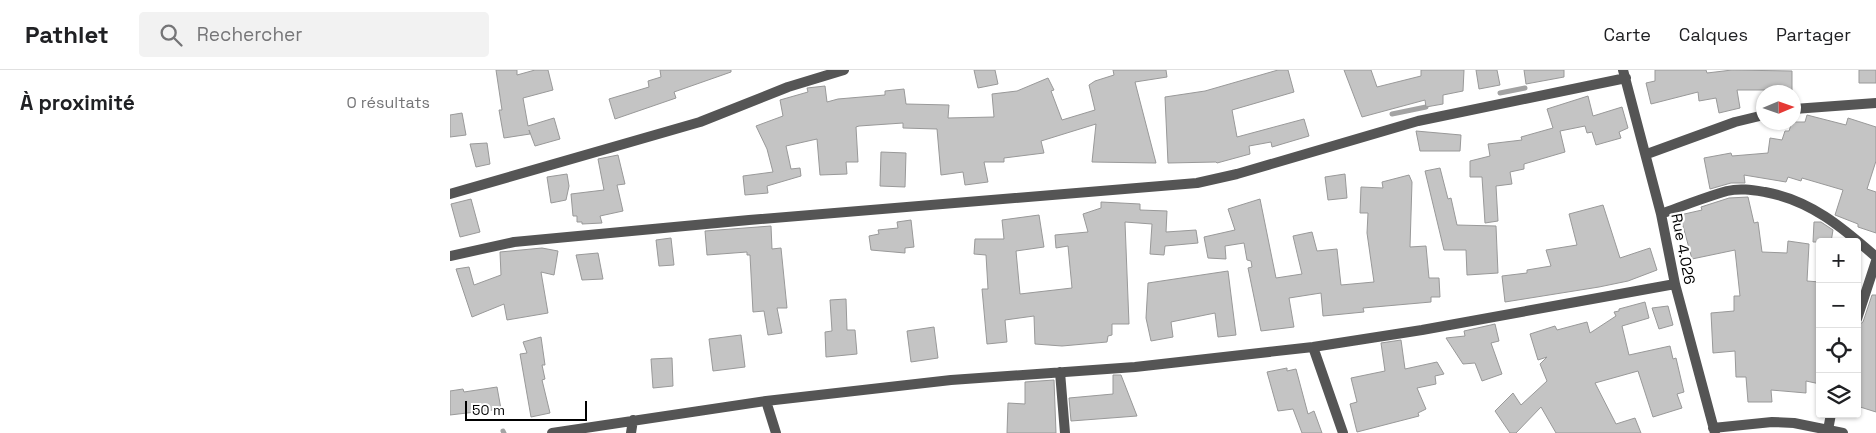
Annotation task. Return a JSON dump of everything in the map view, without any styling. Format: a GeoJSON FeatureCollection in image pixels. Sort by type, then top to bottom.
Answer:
{"type":"FeatureCollection","features":[{"type":"Feature","properties":{"kind":"street"},"geometry":{"type":"LineString","coordinates":[[450,194],[700,122],[788,87],[844,70]]}},
{"type":"Feature","properties":{"kind":"street"},"geometry":{"type":"LineString","coordinates":[[450,256],[514,242],[769,218],[1197,183],[1236,174],[1418,121],[1625,74]]}},
{"type":"Feature","properties":{"kind":"street","name":"Rue 4.026"},"geometry":{"type":"LineString","coordinates":[[1625,74],[1647,154],[1675,284],[1714,431]]}},
{"type":"Feature","properties":{"kind":"street"},"geometry":{"type":"LineString","coordinates":[[1801,108],[1876,103]]}},
{"type":"Feature","properties":{"kind":"street"},"geometry":{"type":"LineString","coordinates":[[1647,154],[1735,122],[1756,117]]}},
{"type":"Feature","properties":{"kind":"street"},"geometry":{"type":"LineString","coordinates":[[1661,214],[1728,191],[1747,189],[1778,195],[1816,210],[1841,226],[1876,257]]}},
{"type":"Feature","properties":{"kind":"street"},"geometry":{"type":"LineString","coordinates":[[1861,307],[1876,261]]}},
{"type":"Feature","properties":{"kind":"street"},"geometry":{"type":"LineString","coordinates":[[552,433],[766,401],[951,380],[1135,367],[1313,347],[1422,330],[1675,284]]}},
{"type":"Feature","properties":{"kind":"street"},"geometry":{"type":"LineString","coordinates":[[1313,347],[1343,433]]}},
{"type":"Feature","properties":{"kind":"street"},"geometry":{"type":"LineString","coordinates":[[1060,372],[1065,433]]}},
{"type":"Feature","properties":{"kind":"street"},"geometry":{"type":"LineString","coordinates":[[766,401],[776,433]]}},
{"type":"Feature","properties":{"kind":"street"},"geometry":{"type":"LineString","coordinates":[[1828,430],[1830,418]]}},
{"type":"Feature","properties":{"kind":"street"},"geometry":{"type":"LineString","coordinates":[[631,433],[633,420]]}},
{"type":"Feature","properties":{"kind":"street"},"geometry":{"type":"LineString","coordinates":[[1714,431],[1772,422],[1794,423],[1843,433]]}},
{"type":"Feature","properties":{"kind":"building"},"geometry":{"type":"Polygon","coordinates":[[[496,70],[517,70],[517,75],[535,70],[548,70],[553,90],[523,98],[528,126],[554,118],[560,139],[535,146],[529,130],[530,134],[504,138],[499,110],[502,110],[496,70]]]}},
{"type":"Feature","properties":{"kind":"building"},"geometry":{"type":"Polygon","coordinates":[[[660,70],[731,70],[731,72],[674,92],[676,98],[615,119],[609,99],[649,87],[648,81],[661,77],[660,70]]]}},
{"type":"Feature","properties":{"kind":"building"},"geometry":{"type":"Polygon","coordinates":[[[974,70],[995,70],[998,84],[978,88],[974,70]]]}},
{"type":"Feature","properties":{"kind":"building"},"geometry":{"type":"Polygon","coordinates":[[[1113,70],[1166,70],[1167,77],[1135,82],[1156,163],[1092,162],[1096,124],[1041,141],[1044,153],[1004,158],[1004,162],[984,162],[988,182],[965,185],[963,172],[941,175],[937,129],[903,128],[903,123],[859,126],[856,127],[858,162],[846,162],[847,174],[820,175],[817,139],[786,146],[791,169],[800,168],[801,176],[767,186],[768,193],[745,195],[743,176],[773,172],[767,149],[756,126],[783,116],[780,100],[808,92],[807,88],[825,86],[827,102],[838,99],[885,95],[885,91],[904,89],[906,104],[949,105],[948,118],[994,117],[992,94],[1017,91],[1048,78],[1054,90],[1051,91],[1062,120],[1095,110],[1089,85],[1114,75],[1113,70]]]}},
{"type":"Feature","properties":{"kind":"building"},"geometry":{"type":"Polygon","coordinates":[[[1278,70],[1288,70],[1294,92],[1232,110],[1237,137],[1304,119],[1309,136],[1272,147],[1271,142],[1249,146],[1250,154],[1217,163],[1168,163],[1165,97],[1205,91],[1278,70]]]}},
{"type":"Feature","properties":{"kind":"building"},"geometry":{"type":"Polygon","coordinates":[[[1344,70],[1371,70],[1377,87],[1421,76],[1421,70],[1464,70],[1463,91],[1443,95],[1443,104],[1426,107],[1425,100],[1362,117],[1344,70]]]}},
{"type":"Feature","properties":{"kind":"building"},"geometry":{"type":"Polygon","coordinates":[[[1476,70],[1497,70],[1500,85],[1479,89],[1476,70]]]}},
{"type":"Feature","properties":{"kind":"building"},"geometry":{"type":"Polygon","coordinates":[[[1524,70],[1564,70],[1564,77],[1526,84],[1524,70]]]}},
{"type":"Feature","properties":{"kind":"building"},"geometry":{"type":"Polygon","coordinates":[[[1655,70],[1706,70],[1707,73],[1732,70],[1792,71],[1792,85],[1756,85],[1756,90],[1737,90],[1740,108],[1719,113],[1716,98],[1699,101],[1698,92],[1651,104],[1646,83],[1655,81],[1655,70]]]}},
{"type":"Feature","properties":{"kind":"building"},"geometry":{"type":"Polygon","coordinates":[[[1859,70],[1876,70],[1876,83],[1859,83],[1859,70]]]}},
{"type":"Feature","properties":{"kind":"building"},"geometry":{"type":"Polygon","coordinates":[[[1588,96],[1593,116],[1622,107],[1628,128],[1619,132],[1621,138],[1596,145],[1592,132],[1587,133],[1585,126],[1560,131],[1565,152],[1524,164],[1524,169],[1510,172],[1512,184],[1496,186],[1498,221],[1485,223],[1482,177],[1470,177],[1470,161],[1490,156],[1488,144],[1522,140],[1521,137],[1553,128],[1547,109],[1588,96]]]}},
{"type":"Feature","properties":{"kind":"building"},"geometry":{"type":"Polygon","coordinates":[[[462,113],[466,135],[450,137],[450,115],[462,113]]]}},
{"type":"Feature","properties":{"kind":"building"},"geometry":{"type":"Polygon","coordinates":[[[1807,115],[1846,125],[1848,118],[1876,127],[1876,161],[1867,189],[1876,192],[1876,233],[1858,227],[1858,224],[1835,215],[1843,190],[1802,178],[1801,181],[1788,177],[1786,182],[1744,175],[1745,183],[1731,183],[1710,189],[1704,158],[1731,153],[1732,156],[1768,153],[1770,138],[1782,140],[1785,131],[1801,130],[1801,122],[1805,122],[1807,115]]]}},
{"type":"Feature","properties":{"kind":"building"},"geometry":{"type":"Polygon","coordinates":[[[1416,131],[1461,135],[1460,151],[1420,151],[1416,131]]]}},
{"type":"Feature","properties":{"kind":"building"},"geometry":{"type":"Polygon","coordinates":[[[487,143],[490,164],[476,167],[470,144],[487,143]]]}},
{"type":"Feature","properties":{"kind":"building"},"geometry":{"type":"Polygon","coordinates":[[[881,152],[906,153],[905,187],[880,186],[881,152]]]}},
{"type":"Feature","properties":{"kind":"building"},"geometry":{"type":"Polygon","coordinates":[[[618,155],[625,184],[617,185],[623,211],[600,216],[602,223],[582,224],[582,222],[577,222],[577,216],[573,216],[571,194],[604,190],[598,159],[618,155]]]}},
{"type":"Feature","properties":{"kind":"building"},"geometry":{"type":"Polygon","coordinates":[[[1440,168],[1448,199],[1451,198],[1457,225],[1496,226],[1498,273],[1467,275],[1466,250],[1444,250],[1425,171],[1440,168]]]}},
{"type":"Feature","properties":{"kind":"building"},"geometry":{"type":"Polygon","coordinates":[[[567,174],[569,186],[566,200],[551,203],[547,177],[567,174]]]}},
{"type":"Feature","properties":{"kind":"building"},"geometry":{"type":"Polygon","coordinates":[[[1345,174],[1347,198],[1328,200],[1325,177],[1345,174]]]}},
{"type":"Feature","properties":{"kind":"building"},"geometry":{"type":"Polygon","coordinates":[[[1409,175],[1412,182],[1410,247],[1426,246],[1429,278],[1439,278],[1440,297],[1431,297],[1431,302],[1363,308],[1364,312],[1323,316],[1321,293],[1289,298],[1294,327],[1261,331],[1248,268],[1252,267],[1251,261],[1247,260],[1244,243],[1225,246],[1226,259],[1208,258],[1204,237],[1235,230],[1228,209],[1260,199],[1276,278],[1302,274],[1293,236],[1312,232],[1317,251],[1337,249],[1341,285],[1374,282],[1367,233],[1368,213],[1360,213],[1361,187],[1383,188],[1382,182],[1409,175]]]}},
{"type":"Feature","properties":{"kind":"building"},"geometry":{"type":"Polygon","coordinates":[[[1748,197],[1754,223],[1758,222],[1762,252],[1787,253],[1788,241],[1809,244],[1807,281],[1816,282],[1816,383],[1806,381],[1806,393],[1771,390],[1772,402],[1748,402],[1746,377],[1736,377],[1735,351],[1713,353],[1711,313],[1734,311],[1734,296],[1740,296],[1735,250],[1692,259],[1680,215],[1702,210],[1701,207],[1729,198],[1748,197]]]}},
{"type":"Feature","properties":{"kind":"building"},"geometry":{"type":"Polygon","coordinates":[[[471,199],[480,232],[460,237],[451,204],[471,199]]]}},
{"type":"Feature","properties":{"kind":"building"},"geometry":{"type":"Polygon","coordinates":[[[1101,202],[1140,204],[1140,210],[1167,211],[1166,232],[1196,230],[1198,243],[1165,246],[1164,255],[1150,254],[1152,224],[1125,222],[1129,324],[1112,324],[1112,335],[1108,336],[1107,342],[1062,346],[1035,344],[1034,316],[1005,320],[1007,342],[987,344],[982,289],[988,289],[986,255],[974,254],[975,239],[1004,239],[1002,220],[1039,215],[1044,247],[1016,251],[1020,294],[1072,288],[1068,246],[1056,248],[1055,235],[1088,232],[1083,214],[1101,208],[1101,202]]]}},
{"type":"Feature","properties":{"kind":"building"},"geometry":{"type":"Polygon","coordinates":[[[1603,205],[1620,258],[1650,248],[1657,270],[1628,281],[1505,302],[1502,276],[1527,273],[1527,270],[1551,266],[1546,250],[1577,245],[1569,214],[1603,205]]]}},
{"type":"Feature","properties":{"kind":"building"},"geometry":{"type":"Polygon","coordinates":[[[911,220],[914,247],[905,248],[905,253],[871,250],[869,236],[879,234],[878,230],[898,228],[897,222],[911,220]]]}},
{"type":"Feature","properties":{"kind":"building"},"geometry":{"type":"Polygon","coordinates":[[[1814,222],[1821,222],[1833,230],[1832,238],[1816,238],[1816,242],[1813,242],[1814,222]]]}},
{"type":"Feature","properties":{"kind":"building"},"geometry":{"type":"Polygon","coordinates":[[[771,226],[772,249],[781,248],[787,308],[777,308],[782,333],[768,335],[764,311],[753,312],[750,255],[747,255],[747,252],[707,255],[705,231],[771,226]]]}},
{"type":"Feature","properties":{"kind":"building"},"geometry":{"type":"Polygon","coordinates":[[[671,238],[674,265],[659,266],[656,240],[671,238]]]}},
{"type":"Feature","properties":{"kind":"building"},"geometry":{"type":"Polygon","coordinates":[[[542,248],[558,251],[554,275],[541,272],[548,313],[507,320],[504,304],[472,317],[456,269],[469,267],[474,285],[501,275],[500,252],[542,248]]]}},
{"type":"Feature","properties":{"kind":"building"},"geometry":{"type":"Polygon","coordinates":[[[598,253],[603,279],[582,280],[576,255],[598,253]]]}},
{"type":"Feature","properties":{"kind":"building"},"geometry":{"type":"Polygon","coordinates":[[[1228,271],[1236,335],[1218,337],[1215,313],[1171,322],[1173,337],[1151,341],[1146,318],[1148,283],[1228,271]]]}},
{"type":"Feature","properties":{"kind":"building"},"geometry":{"type":"Polygon","coordinates":[[[1872,295],[1876,295],[1876,412],[1861,407],[1861,323],[1872,295]]]}},
{"type":"Feature","properties":{"kind":"building"},"geometry":{"type":"Polygon","coordinates":[[[846,299],[847,330],[855,330],[857,354],[826,357],[825,332],[832,331],[830,300],[846,299]]]}},
{"type":"Feature","properties":{"kind":"building"},"geometry":{"type":"Polygon","coordinates":[[[1645,302],[1649,318],[1622,326],[1629,355],[1670,346],[1673,359],[1676,358],[1684,392],[1677,394],[1682,408],[1653,417],[1638,371],[1595,383],[1616,424],[1635,418],[1641,433],[1556,433],[1541,407],[1516,433],[1510,433],[1495,411],[1513,393],[1521,405],[1547,381],[1540,364],[1547,357],[1538,360],[1530,334],[1555,326],[1557,330],[1587,322],[1590,333],[1616,316],[1614,312],[1619,311],[1619,309],[1645,302]]]}},
{"type":"Feature","properties":{"kind":"building"},"geometry":{"type":"Polygon","coordinates":[[[1668,306],[1673,325],[1659,329],[1652,308],[1668,306]]]}},
{"type":"Feature","properties":{"kind":"building"},"geometry":{"type":"Polygon","coordinates":[[[1495,324],[1499,341],[1491,343],[1502,374],[1482,381],[1475,363],[1463,364],[1446,338],[1465,336],[1464,331],[1495,324]]]}},
{"type":"Feature","properties":{"kind":"building"},"geometry":{"type":"Polygon","coordinates":[[[934,327],[938,358],[911,362],[907,331],[934,327]]]}},
{"type":"Feature","properties":{"kind":"building"},"geometry":{"type":"Polygon","coordinates":[[[741,335],[745,367],[713,371],[709,339],[741,335]]]}},
{"type":"Feature","properties":{"kind":"building"},"geometry":{"type":"Polygon","coordinates":[[[541,337],[545,365],[542,365],[545,379],[542,380],[550,413],[531,417],[520,354],[527,353],[523,342],[541,337]]]}},
{"type":"Feature","properties":{"kind":"building"},"geometry":{"type":"Polygon","coordinates":[[[1401,340],[1405,369],[1437,362],[1444,374],[1435,376],[1436,384],[1417,388],[1426,409],[1418,413],[1419,416],[1357,432],[1350,404],[1357,402],[1351,378],[1385,371],[1381,343],[1401,340]]]}},
{"type":"Feature","properties":{"kind":"building"},"geometry":{"type":"Polygon","coordinates":[[[672,358],[673,386],[653,388],[651,359],[672,358]]]}},
{"type":"Feature","properties":{"kind":"building"},"geometry":{"type":"Polygon","coordinates":[[[1287,368],[1287,371],[1296,369],[1308,414],[1314,411],[1322,433],[1302,433],[1293,409],[1278,411],[1267,372],[1287,368]]]}},
{"type":"Feature","properties":{"kind":"building"},"geometry":{"type":"Polygon","coordinates":[[[1113,375],[1121,375],[1137,416],[1071,421],[1069,398],[1113,394],[1113,375]]]}},
{"type":"Feature","properties":{"kind":"building"},"geometry":{"type":"Polygon","coordinates":[[[1054,380],[1056,433],[1007,433],[1008,403],[1025,404],[1025,382],[1054,380]]]}},
{"type":"Feature","properties":{"kind":"building"},"geometry":{"type":"Polygon","coordinates":[[[497,387],[501,409],[450,415],[450,391],[463,389],[464,392],[497,387]]]}},
{"type":"Feature","properties":{"kind":"waterway"},"geometry":{"type":"LineString","coordinates":[[1500,93],[1525,88]]}},
{"type":"Feature","properties":{"kind":"waterway"},"geometry":{"type":"LineString","coordinates":[[1392,114],[1426,107]]}}]}
